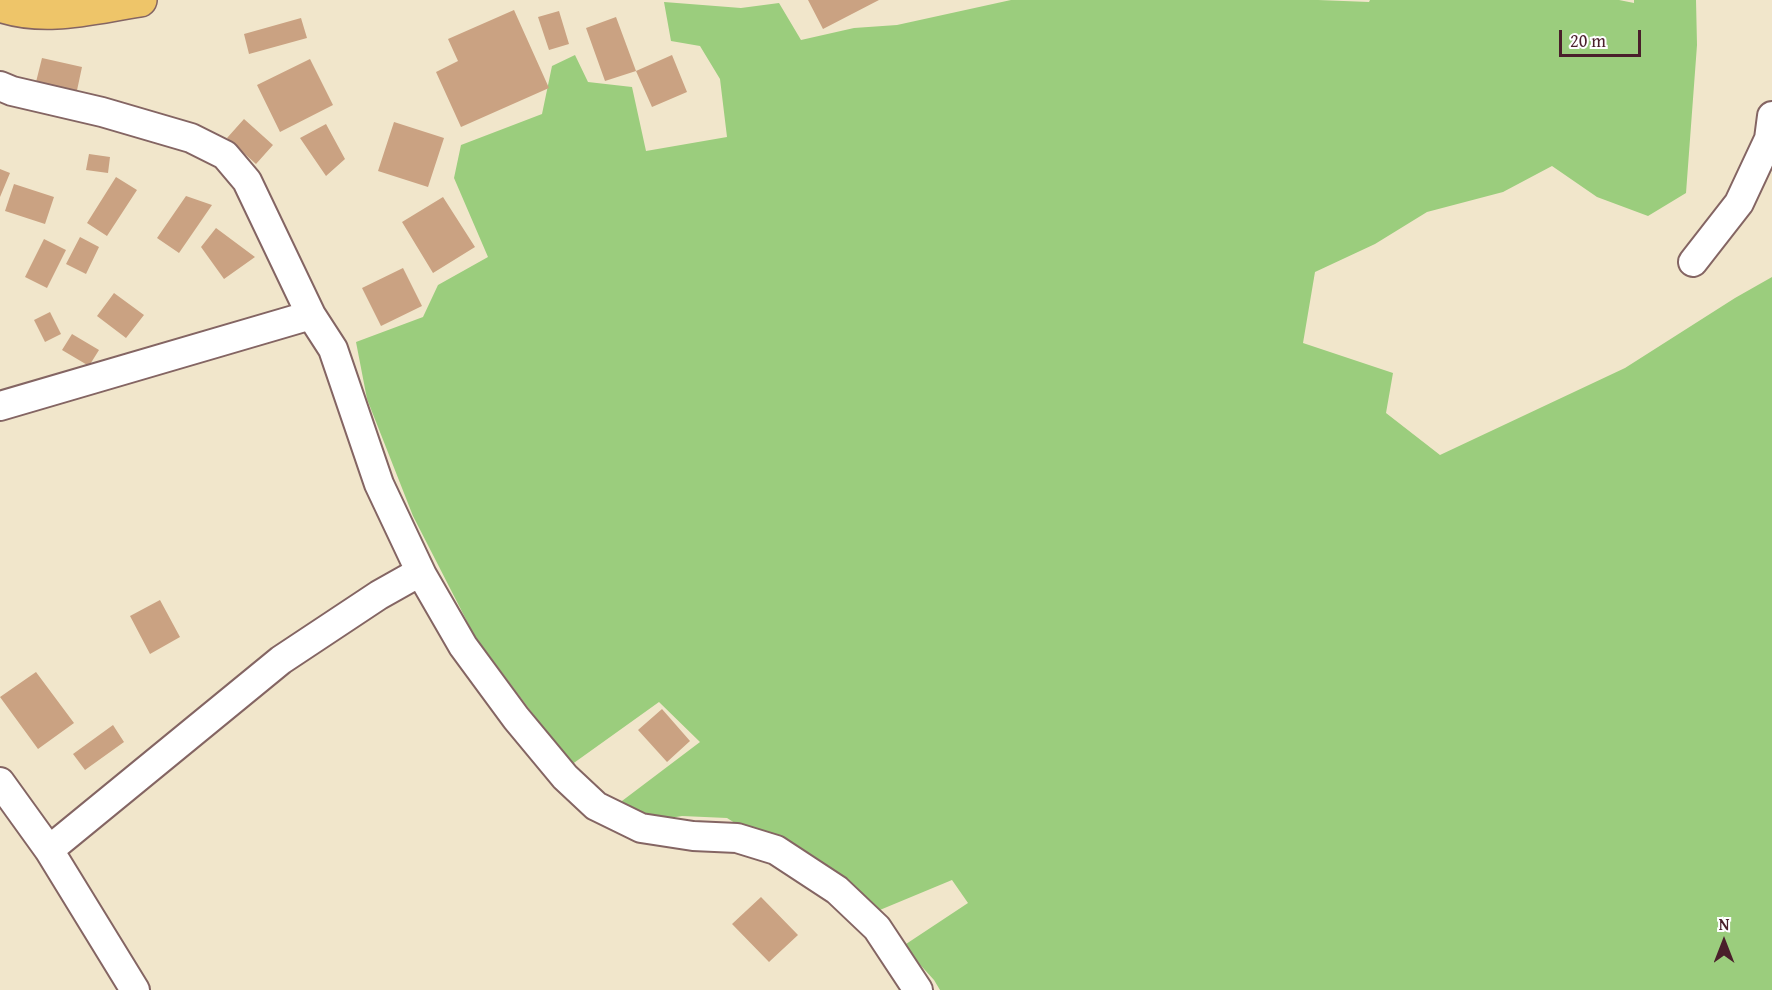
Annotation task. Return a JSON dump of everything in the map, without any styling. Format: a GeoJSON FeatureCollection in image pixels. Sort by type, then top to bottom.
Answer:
{"type":"FeatureCollection","features":[{"type":"Feature","properties":{"kind":"highway"},"geometry":{"type":"LineString","coordinates":[[0,5],[19,12],[55,13],[140,0]]}},
{"type":"Feature","properties":{"kind":"street"},"geometry":{"type":"LineString","coordinates":[[0,86],[191,138],[225,155],[247,182],[311,315],[333,349],[380,484],[417,576],[463,646],[516,718],[565,777],[596,806],[641,828],[693,836],[737,838],[776,850],[837,890],[877,928],[918,990]]}},
{"type":"Feature","properties":{"kind":"street"},"geometry":{"type":"LineString","coordinates":[[1693,262],[1739,203],[1769,139],[1772,116]]}},
{"type":"Feature","properties":{"kind":"street"},"geometry":{"type":"LineString","coordinates":[[0,406],[311,315]]}},
{"type":"Feature","properties":{"kind":"street"},"geometry":{"type":"LineString","coordinates":[[50,850],[282,660],[378,595],[417,576]]}},
{"type":"Feature","properties":{"kind":"street"},"geometry":{"type":"LineString","coordinates":[[0,783],[50,850],[135,990]]}},
{"type":"Feature","properties":{"kind":"green space"},"geometry":{"type":"Polygon","coordinates":[[[1011,0],[1369,2],[1370,0],[1619,0],[1634,3],[1634,0],[1696,0],[1697,45],[1686,193],[1648,216],[1597,197],[1552,166],[1503,192],[1427,212],[1375,244],[1315,272],[1303,343],[1393,373],[1386,413],[1440,455],[1625,368],[1772,277],[1772,990],[940,990],[934,980],[903,946],[968,903],[952,880],[875,912],[727,818],[682,816],[652,821],[614,807],[700,742],[659,702],[571,765],[474,635],[413,516],[367,399],[356,342],[423,317],[438,285],[488,257],[454,178],[461,145],[542,114],[552,66],[575,55],[588,82],[632,87],[646,151],[727,137],[720,79],[700,46],[671,41],[664,2],[741,8],[779,3],[801,40],[854,28],[897,25],[1011,0]]]}},
{"type":"Feature","properties":{"kind":"building"},"geometry":{"type":"Polygon","coordinates":[[[808,0],[879,0],[823,29],[808,0]]]}},
{"type":"Feature","properties":{"kind":"building"},"geometry":{"type":"Polygon","coordinates":[[[514,10],[549,88],[461,127],[436,72],[458,61],[448,39],[514,10]]]}},
{"type":"Feature","properties":{"kind":"building"},"geometry":{"type":"Polygon","coordinates":[[[559,11],[569,44],[549,50],[538,17],[559,11]]]}},
{"type":"Feature","properties":{"kind":"building"},"geometry":{"type":"Polygon","coordinates":[[[616,17],[636,71],[605,81],[586,28],[616,17]]]}},
{"type":"Feature","properties":{"kind":"building"},"geometry":{"type":"Polygon","coordinates":[[[301,18],[307,38],[249,54],[244,34],[301,18]]]}},
{"type":"Feature","properties":{"kind":"building"},"geometry":{"type":"Polygon","coordinates":[[[672,55],[687,92],[652,107],[636,71],[672,55]]]}},
{"type":"Feature","properties":{"kind":"building"},"geometry":{"type":"Polygon","coordinates":[[[42,58],[82,67],[76,95],[35,86],[42,58]]]}},
{"type":"Feature","properties":{"kind":"building"},"geometry":{"type":"Polygon","coordinates":[[[310,59],[333,105],[280,132],[257,85],[310,59]]]}},
{"type":"Feature","properties":{"kind":"building"},"geometry":{"type":"Polygon","coordinates":[[[244,119],[273,145],[256,164],[227,138],[244,119]]]}},
{"type":"Feature","properties":{"kind":"building"},"geometry":{"type":"Polygon","coordinates":[[[394,122],[444,138],[428,187],[378,171],[394,122]]]}},
{"type":"Feature","properties":{"kind":"building"},"geometry":{"type":"Polygon","coordinates":[[[326,124],[345,159],[326,176],[300,138],[326,124]]]}},
{"type":"Feature","properties":{"kind":"building"},"geometry":{"type":"Polygon","coordinates":[[[89,154],[110,157],[108,173],[86,170],[89,154]]]}},
{"type":"Feature","properties":{"kind":"building"},"geometry":{"type":"Polygon","coordinates":[[[0,169],[10,173],[0,197],[0,169]]]}},
{"type":"Feature","properties":{"kind":"building"},"geometry":{"type":"Polygon","coordinates":[[[116,177],[137,190],[107,236],[87,223],[116,177]]]}},
{"type":"Feature","properties":{"kind":"building"},"geometry":{"type":"Polygon","coordinates":[[[14,184],[54,197],[45,224],[5,211],[14,184]]]}},
{"type":"Feature","properties":{"kind":"building"},"geometry":{"type":"Polygon","coordinates":[[[186,196],[212,205],[179,253],[157,238],[186,196]]]}},
{"type":"Feature","properties":{"kind":"building"},"geometry":{"type":"Polygon","coordinates":[[[443,197],[475,247],[433,273],[402,222],[443,197]]]}},
{"type":"Feature","properties":{"kind":"building"},"geometry":{"type":"Polygon","coordinates":[[[216,228],[255,257],[224,279],[201,247],[216,228]]]}},
{"type":"Feature","properties":{"kind":"building"},"geometry":{"type":"Polygon","coordinates":[[[80,237],[99,247],[86,274],[66,264],[80,237]]]}},
{"type":"Feature","properties":{"kind":"building"},"geometry":{"type":"Polygon","coordinates":[[[44,239],[66,250],[47,288],[25,277],[44,239]]]}},
{"type":"Feature","properties":{"kind":"building"},"geometry":{"type":"Polygon","coordinates":[[[403,268],[422,306],[381,326],[362,288],[403,268]]]}},
{"type":"Feature","properties":{"kind":"building"},"geometry":{"type":"Polygon","coordinates":[[[114,293],[144,315],[126,338],[97,316],[114,293]]]}},
{"type":"Feature","properties":{"kind":"building"},"geometry":{"type":"Polygon","coordinates":[[[50,312],[61,334],[45,342],[34,320],[50,312]]]}},
{"type":"Feature","properties":{"kind":"building"},"geometry":{"type":"Polygon","coordinates":[[[72,334],[99,350],[89,366],[62,350],[72,334]]]}},
{"type":"Feature","properties":{"kind":"building"},"geometry":{"type":"Polygon","coordinates":[[[160,600],[180,637],[150,654],[130,616],[160,600]]]}},
{"type":"Feature","properties":{"kind":"building"},"geometry":{"type":"Polygon","coordinates":[[[36,672],[74,723],[38,749],[0,697],[36,672]]]}},
{"type":"Feature","properties":{"kind":"building"},"geometry":{"type":"Polygon","coordinates":[[[662,709],[690,741],[667,762],[638,730],[662,709]]]}},
{"type":"Feature","properties":{"kind":"building"},"geometry":{"type":"Polygon","coordinates":[[[113,725],[124,742],[85,770],[73,754],[113,725]]]}},
{"type":"Feature","properties":{"kind":"building"},"geometry":{"type":"Polygon","coordinates":[[[761,897],[798,935],[769,962],[732,924],[761,897]]]}}]}
